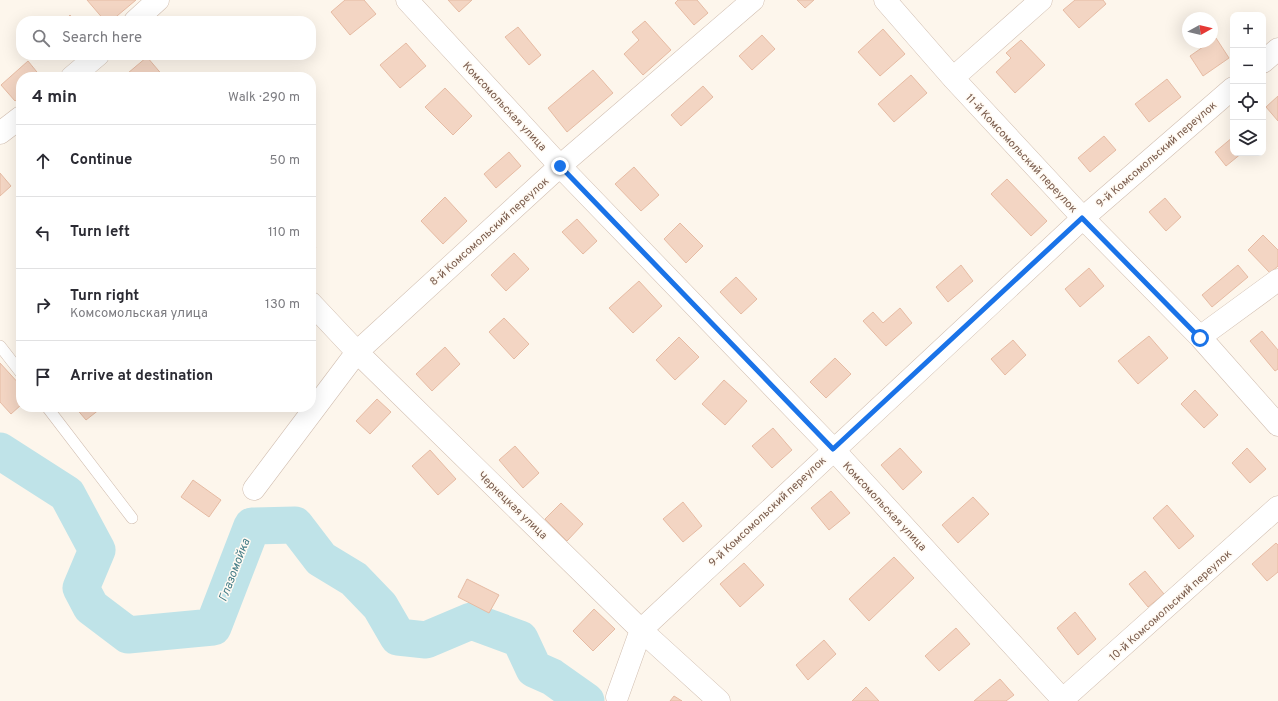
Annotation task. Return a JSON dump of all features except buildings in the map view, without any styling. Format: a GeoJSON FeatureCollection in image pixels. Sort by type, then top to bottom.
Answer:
{"type":"FeatureCollection","features":[{"type":"Feature","properties":{"kind":"street"},"geometry":{"type":"LineString","coordinates":[[140,16],[158,0]]}},
{"type":"Feature","properties":{"kind":"street","name":"Комсомольская улица"},"geometry":{"type":"LineString","coordinates":[[407,0],[560,166],[833,449],[1063,701]]}},
{"type":"Feature","properties":{"kind":"street","name":"8-й Комсомольский переулок"},"geometry":{"type":"LineString","coordinates":[[316,406],[357,352],[560,166],[753,0]]}},
{"type":"Feature","properties":{"kind":"street","name":"11-й Комсомольский переулок"},"geometry":{"type":"LineString","coordinates":[[885,0],[1082,218],[1200,338],[1278,425]]}},
{"type":"Feature","properties":{"kind":"street"},"geometry":{"type":"LineString","coordinates":[[954,78],[1041,0]]}},
{"type":"Feature","properties":{"kind":"street"},"geometry":{"type":"LineString","coordinates":[[1266,59],[1278,49]]}},
{"type":"Feature","properties":{"kind":"street","name":"9-й Комсомольский переулок"},"geometry":{"type":"LineString","coordinates":[[617,698],[641,630],[1082,218],[1230,91]]}},
{"type":"Feature","properties":{"kind":"street"},"geometry":{"type":"LineString","coordinates":[[0,133],[16,121]]}},
{"type":"Feature","properties":{"kind":"street"},"geometry":{"type":"LineString","coordinates":[[1200,338],[1278,280]]}},
{"type":"Feature","properties":{"kind":"street","name":"Чернецкая улица"},"geometry":{"type":"LineString","coordinates":[[316,308],[357,352],[641,630],[719,701]]}},
{"type":"Feature","properties":{"kind":"street","name":"8-й Комсомольский переулок"},"geometry":{"type":"LineString","coordinates":[[254,488],[312,412]]}},
{"type":"Feature","properties":{"kind":"street","name":"10-й Комсомольский переулок"},"geometry":{"type":"LineString","coordinates":[[1063,701],[1278,507]]}},
{"type":"Feature","properties":{"kind":"lane"},"geometry":{"type":"LineString","coordinates":[[0,346],[16,367]]}},
{"type":"Feature","properties":{"kind":"lane"},"geometry":{"type":"LineString","coordinates":[[51,412],[132,518]]}},
{"type":"Feature","properties":{"kind":"waterway","name":"Глазомойка"},"geometry":{"type":"LineString","coordinates":[[0,451],[67,494],[97,550],[81,588],[91,607],[128,635],[213,627],[252,526],[295,525],[321,559],[354,579],[380,606],[398,637],[426,640],[471,621],[520,639],[534,669],[552,677],[586,701]]}},
{"type":"Feature","properties":{"kind":"route"},"geometry":{"type":"LineString","coordinates":[[560,166],[833,449],[1082,218],[1200,338]]}}]}
